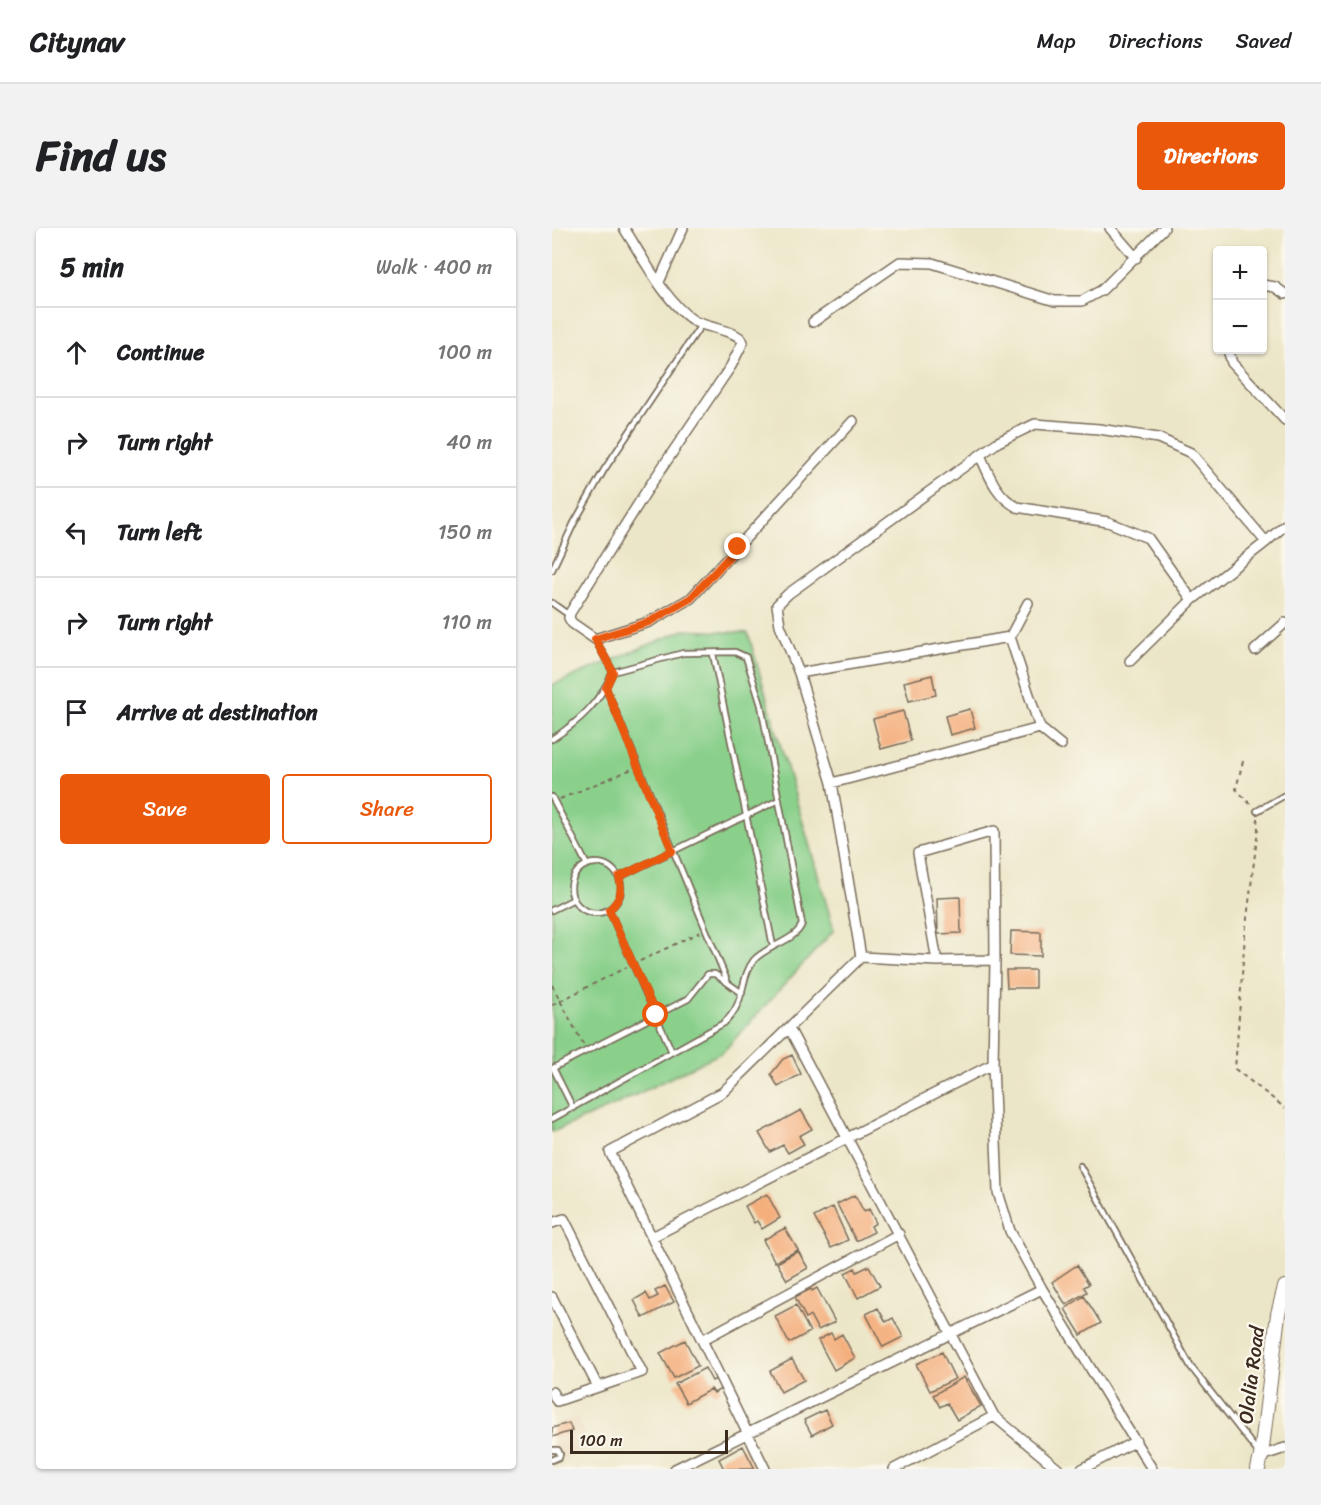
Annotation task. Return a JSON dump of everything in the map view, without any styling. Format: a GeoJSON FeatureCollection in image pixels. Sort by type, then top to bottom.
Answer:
{"type":"FeatureCollection","features":[{"type":"Feature","properties":{"kind":"main road","name":"Olalia Road"},"geometry":{"type":"LineString","coordinates":[[1259,1462],[1278,1314],[1285,1287]]}},
{"type":"Feature","properties":{"kind":"street"},"geometry":{"type":"LineString","coordinates":[[624,228],[659,282],[684,314],[701,325],[737,334],[742,338],[742,345],[731,366],[649,487],[569,615],[570,621],[595,639],[649,622],[691,598],[854,421]]}},
{"type":"Feature","properties":{"kind":"street"},"geometry":{"type":"LineString","coordinates":[[659,282],[684,228]]}},
{"type":"Feature","properties":{"kind":"street"},"geometry":{"type":"LineString","coordinates":[[1110,228],[1136,258]]}},
{"type":"Feature","properties":{"kind":"street"},"geometry":{"type":"LineString","coordinates":[[813,322],[900,262],[932,263],[1055,301],[1082,301],[1102,290],[1164,228]]}},
{"type":"Feature","properties":{"kind":"street"},"geometry":{"type":"LineString","coordinates":[[1267,286],[1275,287],[1285,294]]}},
{"type":"Feature","properties":{"kind":"street"},"geometry":{"type":"LineString","coordinates":[[1229,354],[1232,363],[1285,420]]}},
{"type":"Feature","properties":{"kind":"street"},"geometry":{"type":"LineString","coordinates":[[861,957],[832,783],[798,673],[780,625],[777,605],[788,594],[998,442],[1035,424],[1099,429],[1158,438],[1191,453],[1266,542]]}},
{"type":"Feature","properties":{"kind":"street"},"geometry":{"type":"LineString","coordinates":[[980,455],[997,490],[1008,502],[1017,507],[1108,522],[1148,538],[1192,600]]}},
{"type":"Feature","properties":{"kind":"street"},"geometry":{"type":"LineString","coordinates":[[1130,661],[1192,600],[1285,525]]}},
{"type":"Feature","properties":{"kind":"street"},"geometry":{"type":"LineString","coordinates":[[1028,603],[1010,637],[1040,728],[1061,745]]}},
{"type":"Feature","properties":{"kind":"street"},"geometry":{"type":"LineString","coordinates":[[1254,650],[1285,623]]}},
{"type":"Feature","properties":{"kind":"street"},"geometry":{"type":"LineString","coordinates":[[798,673],[1010,637]]}},
{"type":"Feature","properties":{"kind":"street"},"geometry":{"type":"LineString","coordinates":[[832,783],[1040,728]]}},
{"type":"Feature","properties":{"kind":"street"},"geometry":{"type":"LineString","coordinates":[[937,961],[918,853],[994,831],[993,1064],[998,1192],[1010,1231],[1042,1289],[1152,1469]]}},
{"type":"Feature","properties":{"kind":"street"},"geometry":{"type":"LineString","coordinates":[[765,1469],[610,1152],[723,1092],[861,957],[937,961],[995,960]]}},
{"type":"Feature","properties":{"kind":"street"},"geometry":{"type":"LineString","coordinates":[[789,1028],[994,1416],[1058,1469]]}},
{"type":"Feature","properties":{"kind":"street"},"geometry":{"type":"LineString","coordinates":[[652,1237],[993,1064]]}},
{"type":"Feature","properties":{"kind":"street"},"geometry":{"type":"LineString","coordinates":[[552,1223],[564,1219],[642,1372],[557,1401],[552,1392]]}},
{"type":"Feature","properties":{"kind":"street"},"geometry":{"type":"LineString","coordinates":[[702,1340],[899,1234]]}},
{"type":"Feature","properties":{"kind":"street"},"geometry":{"type":"LineString","coordinates":[[675,1469],[1042,1289]]}},
{"type":"Feature","properties":{"kind":"street"},"geometry":{"type":"LineString","coordinates":[[552,1297],[598,1387]]}},
{"type":"Feature","properties":{"kind":"street"},"geometry":{"type":"LineString","coordinates":[[894,1469],[994,1416]]}},
{"type":"Feature","properties":{"kind":"street"},"geometry":{"type":"LineString","coordinates":[[1082,1469],[1136,1441]]}},
{"type":"Feature","properties":{"kind":"street"},"geometry":{"type":"LineString","coordinates":[[1259,1462],[1285,1448]]}},
{"type":"Feature","properties":{"kind":"lane"},"geometry":{"type":"LineString","coordinates":[[552,570],[574,523],[604,470],[701,325]]}},
{"type":"Feature","properties":{"kind":"lane"},"geometry":{"type":"LineString","coordinates":[[552,603],[569,615]]}},
{"type":"Feature","properties":{"kind":"lane"},"geometry":{"type":"LineString","coordinates":[[595,639],[613,672]]}},
{"type":"Feature","properties":{"kind":"lane"},"geometry":{"type":"LineString","coordinates":[[552,1119],[724,1023],[733,1015],[753,961],[796,933],[802,924],[761,705],[748,660],[739,652],[683,653],[613,672]]}},
{"type":"Feature","properties":{"kind":"lane"},"geometry":{"type":"LineString","coordinates":[[713,654],[773,946]]}},
{"type":"Feature","properties":{"kind":"lane"},"geometry":{"type":"LineString","coordinates":[[552,739],[582,717],[606,688],[613,672]]}},
{"type":"Feature","properties":{"kind":"lane"},"geometry":{"type":"LineString","coordinates":[[606,688],[728,983]]}},
{"type":"Feature","properties":{"kind":"lane"},"geometry":{"type":"LineString","coordinates":[[1257,811],[1285,795]]}},
{"type":"Feature","properties":{"kind":"lane"},"geometry":{"type":"LineString","coordinates":[[553,800],[587,865]]}},
{"type":"Feature","properties":{"kind":"lane"},"geometry":{"type":"LineString","coordinates":[[619,877],[779,800]]}},
{"type":"Feature","properties":{"kind":"lane"},"geometry":{"type":"LineString","coordinates":[[596,863],[605,865],[613,869],[619,877],[621,895],[609,910],[600,914],[590,913],[580,908],[573,899],[571,888],[574,878],[579,870],[587,865],[596,863]]}},
{"type":"Feature","properties":{"kind":"lane"},"geometry":{"type":"LineString","coordinates":[[552,910],[573,899]]}},
{"type":"Feature","properties":{"kind":"lane"},"geometry":{"type":"LineString","coordinates":[[609,910],[672,1052]]}},
{"type":"Feature","properties":{"kind":"lane"},"geometry":{"type":"LineString","coordinates":[[573,1108],[553,1068],[688,999],[708,974],[715,974],[742,993]]}},
{"type":"Feature","properties":{"kind":"lane"},"geometry":{"type":"LineString","coordinates":[[1080,1166],[1191,1367],[1259,1462]]}},
{"type":"Feature","properties":{"kind":"lane"},"geometry":{"type":"LineString","coordinates":[[552,1450],[558,1450],[560,1454],[552,1461]]}},
{"type":"Feature","properties":{"kind":"path"},"geometry":{"type":"LineString","coordinates":[[1243,760],[1236,789],[1257,811],[1258,829],[1245,935],[1235,1069],[1285,1108]]}},
{"type":"Feature","properties":{"kind":"path"},"geometry":{"type":"LineString","coordinates":[[553,800],[638,766]]}},
{"type":"Feature","properties":{"kind":"path"},"geometry":{"type":"LineString","coordinates":[[552,985],[586,1050]]}},
{"type":"Feature","properties":{"kind":"shaded area"},"geometry":{"type":"Polygon","coordinates":[[[577,1417],[590,1446],[552,1465],[552,1425],[577,1417]]]}},
{"type":"Feature","properties":{"kind":"green space"},"geometry":{"type":"Polygon","coordinates":[[[684,630],[748,633],[834,930],[723,1052],[611,1107],[552,1132],[552,685],[684,630]]]}},
{"type":"Feature","properties":{"kind":"building"},"geometry":{"type":"Polygon","coordinates":[[[932,675],[936,695],[909,701],[904,682],[932,675]]]}},
{"type":"Feature","properties":{"kind":"building"},"geometry":{"type":"Polygon","coordinates":[[[970,709],[975,728],[950,735],[945,716],[970,709]]]}},
{"type":"Feature","properties":{"kind":"building"},"geometry":{"type":"Polygon","coordinates":[[[903,711],[911,741],[881,749],[873,719],[903,711]]]}},
{"type":"Feature","properties":{"kind":"building"},"geometry":{"type":"Polygon","coordinates":[[[960,897],[961,933],[938,934],[937,898],[960,897]]]}},
{"type":"Feature","properties":{"kind":"building"},"geometry":{"type":"Polygon","coordinates":[[[1011,931],[1041,932],[1041,956],[1010,955],[1011,931]]]}},
{"type":"Feature","properties":{"kind":"building"},"geometry":{"type":"Polygon","coordinates":[[[1006,970],[1035,970],[1035,988],[1007,988],[1006,970]]]}},
{"type":"Feature","properties":{"kind":"building"},"geometry":{"type":"Polygon","coordinates":[[[792,1055],[801,1074],[778,1087],[771,1074],[783,1059],[792,1055]]]}},
{"type":"Feature","properties":{"kind":"building"},"geometry":{"type":"Polygon","coordinates":[[[801,1110],[812,1129],[799,1136],[804,1144],[788,1153],[783,1145],[770,1152],[759,1133],[801,1110]]]}},
{"type":"Feature","properties":{"kind":"building"},"geometry":{"type":"Polygon","coordinates":[[[767,1194],[780,1218],[762,1229],[757,1221],[754,1223],[745,1206],[767,1194]]]}},
{"type":"Feature","properties":{"kind":"building"},"geometry":{"type":"Polygon","coordinates":[[[855,1195],[864,1212],[869,1209],[876,1223],[871,1226],[874,1232],[856,1241],[837,1204],[855,1195]]]}},
{"type":"Feature","properties":{"kind":"building"},"geometry":{"type":"Polygon","coordinates":[[[833,1207],[848,1240],[831,1248],[814,1217],[833,1207]]]}},
{"type":"Feature","properties":{"kind":"building"},"geometry":{"type":"Polygon","coordinates":[[[785,1228],[798,1250],[775,1262],[763,1240],[785,1228]]]}},
{"type":"Feature","properties":{"kind":"building"},"geometry":{"type":"Polygon","coordinates":[[[798,1251],[808,1268],[787,1280],[777,1263],[798,1251]]]}},
{"type":"Feature","properties":{"kind":"building"},"geometry":{"type":"Polygon","coordinates":[[[1077,1265],[1089,1284],[1084,1287],[1087,1292],[1066,1305],[1052,1282],[1077,1265]]]}},
{"type":"Feature","properties":{"kind":"building"},"geometry":{"type":"Polygon","coordinates":[[[869,1266],[880,1286],[858,1298],[845,1273],[855,1268],[857,1272],[869,1266]]]}},
{"type":"Feature","properties":{"kind":"building"},"geometry":{"type":"Polygon","coordinates":[[[665,1286],[674,1302],[643,1318],[634,1300],[646,1293],[650,1300],[658,1296],[655,1291],[665,1286]]]}},
{"type":"Feature","properties":{"kind":"building"},"geometry":{"type":"Polygon","coordinates":[[[817,1288],[835,1322],[818,1330],[810,1315],[806,1318],[795,1297],[817,1288]]]}},
{"type":"Feature","properties":{"kind":"building"},"geometry":{"type":"Polygon","coordinates":[[[1084,1296],[1101,1323],[1081,1335],[1065,1309],[1084,1296]]]}},
{"type":"Feature","properties":{"kind":"building"},"geometry":{"type":"Polygon","coordinates":[[[796,1305],[810,1332],[789,1343],[775,1316],[796,1305]]]}},
{"type":"Feature","properties":{"kind":"building"},"geometry":{"type":"Polygon","coordinates":[[[878,1308],[886,1322],[893,1318],[903,1337],[883,1347],[866,1314],[878,1308]]]}},
{"type":"Feature","properties":{"kind":"building"},"geometry":{"type":"Polygon","coordinates":[[[831,1333],[834,1339],[842,1334],[855,1358],[834,1370],[818,1340],[831,1333]]]}},
{"type":"Feature","properties":{"kind":"building"},"geometry":{"type":"Polygon","coordinates":[[[685,1340],[698,1366],[674,1378],[660,1353],[685,1340]]]}},
{"type":"Feature","properties":{"kind":"building"},"geometry":{"type":"Polygon","coordinates":[[[942,1352],[955,1379],[930,1391],[916,1364],[942,1352]]]}},
{"type":"Feature","properties":{"kind":"building"},"geometry":{"type":"Polygon","coordinates":[[[792,1359],[804,1380],[781,1392],[770,1371],[792,1359]]]}},
{"type":"Feature","properties":{"kind":"building"},"geometry":{"type":"Polygon","coordinates":[[[705,1368],[712,1381],[716,1379],[721,1389],[714,1393],[711,1389],[686,1403],[675,1384],[705,1368]]]}},
{"type":"Feature","properties":{"kind":"building"},"geometry":{"type":"Polygon","coordinates":[[[964,1377],[981,1406],[957,1420],[947,1403],[940,1407],[933,1395],[964,1377]]]}},
{"type":"Feature","properties":{"kind":"building"},"geometry":{"type":"Polygon","coordinates":[[[825,1410],[832,1424],[812,1435],[804,1420],[825,1410]]]}},
{"type":"Feature","properties":{"kind":"building"},"geometry":{"type":"Polygon","coordinates":[[[569,1423],[572,1431],[552,1437],[552,1428],[569,1423]]]}},
{"type":"Feature","properties":{"kind":"building"},"geometry":{"type":"Polygon","coordinates":[[[743,1446],[755,1469],[724,1469],[719,1459],[743,1446]]]}},
{"type":"Feature","properties":{"kind":"route"},"geometry":{"type":"LineString","coordinates":[[656,1015],[609,910],[621,895],[619,877],[672,851],[606,688],[613,672],[595,639],[649,622],[691,598],[738,547]]}}]}
